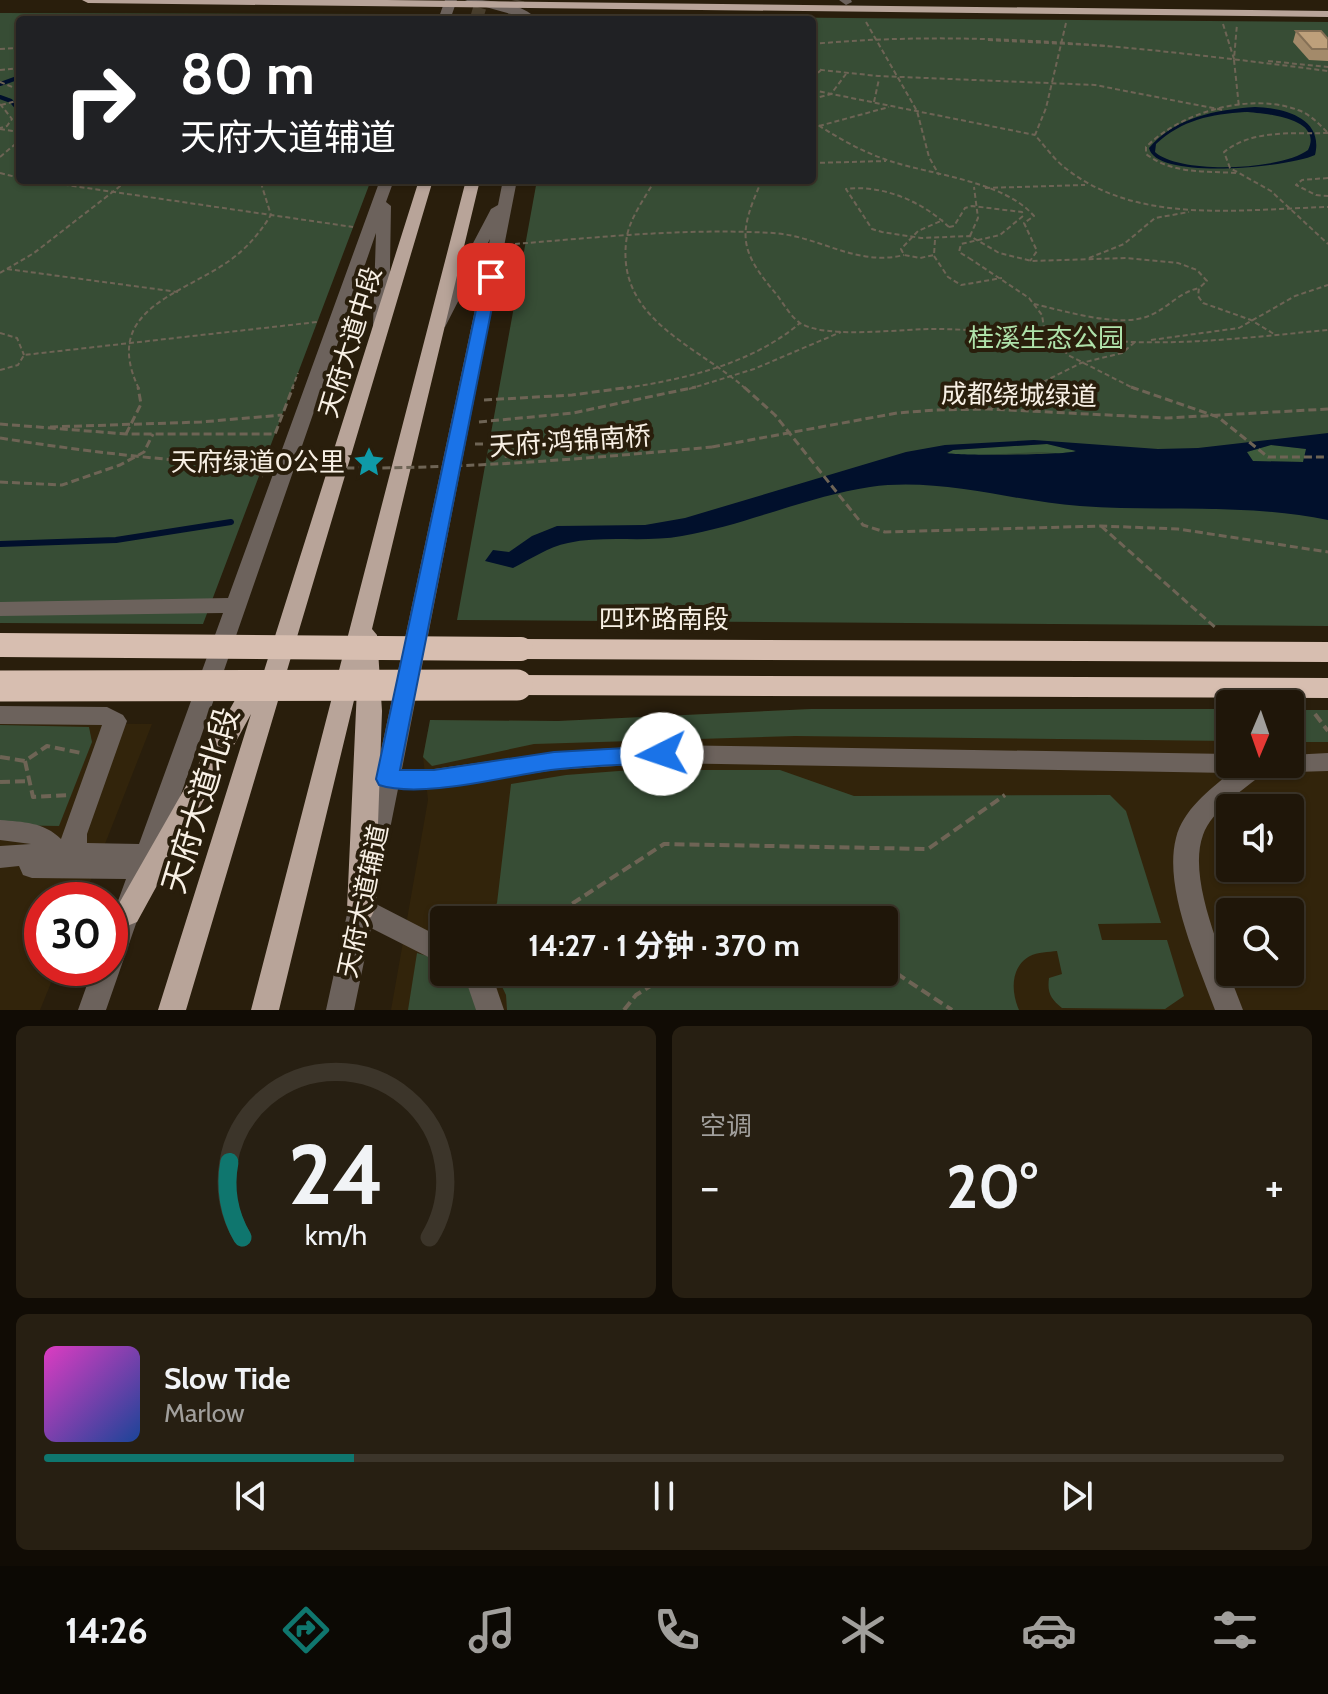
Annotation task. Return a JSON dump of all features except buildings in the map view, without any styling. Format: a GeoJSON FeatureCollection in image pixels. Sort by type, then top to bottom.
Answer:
{"type":"FeatureCollection","features":[{"type":"Feature","properties":{"kind":"highway","name":"四环路南段"},"geometry":{"type":"LineString","coordinates":[[0,645],[1328,652]]}},
{"type":"Feature","properties":{"kind":"highway"},"geometry":{"type":"LineString","coordinates":[[0,686],[1328,688]]}},
{"type":"Feature","properties":{"kind":"main road"},"geometry":{"type":"LineString","coordinates":[[88,0],[507,2],[1328,14]]}},
{"type":"Feature","properties":{"kind":"main road"},"geometry":{"type":"LineString","coordinates":[[662,0],[1328,7]]}},
{"type":"Feature","properties":{"kind":"main road","name":"天府大道中段"},"geometry":{"type":"LineString","coordinates":[[294,611],[425,184]]}},
{"type":"Feature","properties":{"kind":"main road"},"geometry":{"type":"LineString","coordinates":[[265,1010],[472,184]]}},
{"type":"Feature","properties":{"kind":"main road"},"geometry":{"type":"LineString","coordinates":[[128,912],[232,730],[294,611]]}},
{"type":"Feature","properties":{"kind":"main road","name":"天府大道北段"},"geometry":{"type":"LineString","coordinates":[[172,1010],[294,611]]}},
{"type":"Feature","properties":{"kind":"main road"},"geometry":{"type":"LineString","coordinates":[[361,909],[370,711],[365,611]]}},
{"type":"Feature","properties":{"kind":"street"},"geometry":{"type":"LineString","coordinates":[[471,0],[507,2],[527,16]]}},
{"type":"Feature","properties":{"kind":"street"},"geometry":{"type":"LineString","coordinates":[[381,329],[386,184]]}},
{"type":"Feature","properties":{"kind":"street"},"geometry":{"type":"LineString","coordinates":[[128,911],[386,184]]}},
{"type":"Feature","properties":{"kind":"street"},"geometry":{"type":"LineString","coordinates":[[436,330],[510,184]]}},
{"type":"Feature","properties":{"kind":"street","name":"天府大道辅道"},"geometry":{"type":"LineString","coordinates":[[340,1010],[510,184]]}},
{"type":"Feature","properties":{"kind":"street"},"geometry":{"type":"LineString","coordinates":[[0,609],[236,605]]}},
{"type":"Feature","properties":{"kind":"street"},"geometry":{"type":"LineString","coordinates":[[0,715],[107,716],[115,721],[67,853]]}},
{"type":"Feature","properties":{"kind":"street"},"geometry":{"type":"LineString","coordinates":[[387,779],[434,779],[554,761],[662,754],[1216,764]]}},
{"type":"Feature","properties":{"kind":"street"},"geometry":{"type":"LineString","coordinates":[[1304,763],[1328,762]]}},
{"type":"Feature","properties":{"kind":"street"},"geometry":{"type":"LineString","coordinates":[[1229,1010],[1188,883],[1189,835],[1214,801],[1241,778]]}},
{"type":"Feature","properties":{"kind":"street"},"geometry":{"type":"LineString","coordinates":[[0,830],[41,835],[67,853]]}},
{"type":"Feature","properties":{"kind":"street"},"geometry":{"type":"LineString","coordinates":[[0,846],[7,846],[13,862]]}},
{"type":"Feature","properties":{"kind":"street"},"geometry":{"type":"LineString","coordinates":[[13,862],[67,853],[145,861]]}},
{"type":"Feature","properties":{"kind":"street"},"geometry":{"type":"LineString","coordinates":[[13,862],[145,861]]}},
{"type":"Feature","properties":{"kind":"street"},"geometry":{"type":"LineString","coordinates":[[361,909],[430,946]]}},
{"type":"Feature","properties":{"kind":"street"},"geometry":{"type":"LineString","coordinates":[[92,1010],[101,986]]}},
{"type":"Feature","properties":{"kind":"street"},"geometry":{"type":"LineString","coordinates":[[482,986],[490,1010]]}},
{"type":"Feature","properties":{"kind":"path"},"geometry":{"type":"LineString","coordinates":[[866,22],[917,111],[924,126],[927,159],[939,175]]}},
{"type":"Feature","properties":{"kind":"path"},"geometry":{"type":"LineString","coordinates":[[1035,135],[1046,108],[1066,23]]}},
{"type":"Feature","properties":{"kind":"path"},"geometry":{"type":"LineString","coordinates":[[1223,24],[1234,59]]}},
{"type":"Feature","properties":{"kind":"path"},"geometry":{"type":"LineString","coordinates":[[1237,24],[1234,59],[1239,107]]}},
{"type":"Feature","properties":{"kind":"path"},"geometry":{"type":"LineString","coordinates":[[816,44],[921,38],[1061,42],[1328,69]]}},
{"type":"Feature","properties":{"kind":"path"},"geometry":{"type":"LineString","coordinates":[[816,69],[898,79],[1052,82],[1145,92],[1223,110]]}},
{"type":"Feature","properties":{"kind":"path"},"geometry":{"type":"LineString","coordinates":[[816,74],[821,70]]}},
{"type":"Feature","properties":{"kind":"path"},"geometry":{"type":"LineString","coordinates":[[816,98],[831,94],[846,74]]}},
{"type":"Feature","properties":{"kind":"path"},"geometry":{"type":"LineString","coordinates":[[874,102],[879,77]]}},
{"type":"Feature","properties":{"kind":"path"},"geometry":{"type":"LineString","coordinates":[[816,91],[1035,135],[1056,164],[1085,185],[1146,204],[1196,210],[1328,207]]}},
{"type":"Feature","properties":{"kind":"path"},"geometry":{"type":"LineString","coordinates":[[0,105],[12,119],[7,126],[0,128]]}},
{"type":"Feature","properties":{"kind":"path"},"geometry":{"type":"LineString","coordinates":[[1236,173],[1168,166],[1153,161],[1146,154],[1146,147],[1164,130],[1181,121],[1239,107],[1276,105],[1295,109],[1308,115],[1328,133]]}},
{"type":"Feature","properties":{"kind":"path"},"geometry":{"type":"LineString","coordinates":[[819,126],[892,106]]}},
{"type":"Feature","properties":{"kind":"path"},"geometry":{"type":"LineString","coordinates":[[816,124],[890,161],[974,185],[1024,204],[1034,216],[1024,223],[1037,251],[1030,261]]}},
{"type":"Feature","properties":{"kind":"path"},"geometry":{"type":"LineString","coordinates":[[1328,133],[1256,137],[1233,142],[1224,152],[1230,168],[1271,191],[1328,244]]}},
{"type":"Feature","properties":{"kind":"path"},"geometry":{"type":"LineString","coordinates":[[0,157],[16,143]]}},
{"type":"Feature","properties":{"kind":"path"},"geometry":{"type":"LineString","coordinates":[[816,163],[890,161]]}},
{"type":"Feature","properties":{"kind":"path"},"geometry":{"type":"LineString","coordinates":[[1328,178],[1302,180],[1296,185],[1316,195],[1328,196]]}},
{"type":"Feature","properties":{"kind":"path"},"geometry":{"type":"LineString","coordinates":[[56,184],[353,227]]}},
{"type":"Feature","properties":{"kind":"path"},"geometry":{"type":"LineString","coordinates":[[0,273],[41,250],[122,184]]}},
{"type":"Feature","properties":{"kind":"path"},"geometry":{"type":"LineString","coordinates":[[126,434],[141,403],[139,387],[127,358],[141,318],[230,262],[263,231],[271,215],[261,184]]}},
{"type":"Feature","properties":{"kind":"path"},"geometry":{"type":"LineString","coordinates":[[653,184],[627,234],[631,286],[643,306],[660,327],[734,378],[775,415],[863,525],[885,532],[1101,526],[1178,529],[1328,552]]}},
{"type":"Feature","properties":{"kind":"path"},"geometry":{"type":"LineString","coordinates":[[760,184],[747,214],[745,233],[755,269],[800,323],[841,332],[924,329],[1134,342],[1328,330]]}},
{"type":"Feature","properties":{"kind":"path"},"geometry":{"type":"LineString","coordinates":[[970,236],[978,224],[980,212],[974,185]]}},
{"type":"Feature","properties":{"kind":"path"},"geometry":{"type":"LineString","coordinates":[[983,188],[1085,185]]}},
{"type":"Feature","properties":{"kind":"path"},"geometry":{"type":"LineString","coordinates":[[1033,303],[1133,320],[1151,316],[1178,292],[1199,288],[1207,281],[1205,275],[1177,264],[1143,258],[1030,261],[988,250],[970,236],[935,239],[885,234],[872,229],[860,209],[848,198],[846,189],[857,186],[903,199],[931,210],[949,227],[954,226],[965,208],[972,206],[1022,212],[1023,216],[1000,235],[961,244],[959,252],[1002,278],[1033,303],[1052,337],[1081,363],[1139,391],[1218,417],[1268,457],[1328,457]]}},
{"type":"Feature","properties":{"kind":"path"},"geometry":{"type":"LineString","coordinates":[[1085,259],[1124,244],[1155,218],[1196,210]]}},
{"type":"Feature","properties":{"kind":"path"},"geometry":{"type":"LineString","coordinates":[[904,255],[901,249],[914,235],[943,220]]}},
{"type":"Feature","properties":{"kind":"path"},"geometry":{"type":"LineString","coordinates":[[526,243],[627,234],[745,233],[800,236],[844,254],[884,262],[904,255],[920,258],[934,255]]}},
{"type":"Feature","properties":{"kind":"path"},"geometry":{"type":"LineString","coordinates":[[935,239],[934,255],[947,280],[956,285],[1002,278]]}},
{"type":"Feature","properties":{"kind":"path"},"geometry":{"type":"LineString","coordinates":[[7,269],[178,292]]}},
{"type":"Feature","properties":{"kind":"path"},"geometry":{"type":"LineString","coordinates":[[989,409],[1081,363],[1122,353],[1134,342],[1239,328],[1295,296],[1328,285]]}},
{"type":"Feature","properties":{"kind":"path"},"geometry":{"type":"LineString","coordinates":[[1199,288],[1198,296],[1203,303],[1251,320],[1275,335]]}},
{"type":"Feature","properties":{"kind":"path"},"geometry":{"type":"LineString","coordinates":[[24,355],[317,322]]}},
{"type":"Feature","properties":{"kind":"path"},"geometry":{"type":"LineString","coordinates":[[497,400],[556,399],[673,381],[749,357],[781,341],[800,323]]}},
{"type":"Feature","properties":{"kind":"path"},"geometry":{"type":"LineString","coordinates":[[493,421],[606,408],[672,395],[784,360],[841,332]]}},
{"type":"Feature","properties":{"kind":"path"},"geometry":{"type":"LineString","coordinates":[[0,333],[17,338],[24,355]]}},
{"type":"Feature","properties":{"kind":"path"},"geometry":{"type":"LineString","coordinates":[[0,370],[18,365],[24,355]]}},
{"type":"Feature","properties":{"kind":"path","name":"成都绕城绿道"},"geometry":{"type":"LineString","coordinates":[[712,447],[897,413],[989,409],[1167,418],[1328,409]]}},
{"type":"Feature","properties":{"kind":"path"},"geometry":{"type":"LineString","coordinates":[[34,428],[130,426],[282,415]]}},
{"type":"Feature","properties":{"kind":"path"},"geometry":{"type":"LineString","coordinates":[[0,424],[126,434],[275,434]]}},
{"type":"Feature","properties":{"kind":"path"},"geometry":{"type":"LineString","coordinates":[[0,482],[62,485],[120,465],[144,452],[153,434]]}},
{"type":"Feature","properties":{"kind":"path","name":"天府·鸿锦南桥"},"geometry":{"type":"LineString","coordinates":[[0,438],[144,458],[362,470],[507,465],[712,447]]}},
{"type":"Feature","properties":{"kind":"path"},"geometry":{"type":"LineString","coordinates":[[468,444],[505,444],[507,465]]}},
{"type":"Feature","properties":{"kind":"path"},"geometry":{"type":"LineString","coordinates":[[243,464],[247,470],[270,478]]}},
{"type":"Feature","properties":{"kind":"path"},"geometry":{"type":"LineString","coordinates":[[1101,526],[1217,629]]}},
{"type":"Feature","properties":{"kind":"path"},"geometry":{"type":"LineString","coordinates":[[1315,714],[1328,731]]}},
{"type":"Feature","properties":{"kind":"path"},"geometry":{"type":"LineString","coordinates":[[0,757],[25,761],[47,746],[104,758]]}},
{"type":"Feature","properties":{"kind":"path"},"geometry":{"type":"LineString","coordinates":[[25,761],[33,797],[60,793],[88,798]]}},
{"type":"Feature","properties":{"kind":"path"},"geometry":{"type":"LineString","coordinates":[[0,782],[30,781]]}},
{"type":"Feature","properties":{"kind":"path"},"geometry":{"type":"LineString","coordinates":[[569,906],[664,844],[928,849],[1005,795]]}},
{"type":"Feature","properties":{"kind":"path"},"geometry":{"type":"LineString","coordinates":[[898,974],[952,1010]]}},
{"type":"Feature","properties":{"kind":"path"},"geometry":{"type":"LineString","coordinates":[[624,1010],[636,995],[650,986]]}},
{"type":"Feature","properties":{"kind":"shaded area"},"geometry":{"type":"Polygon","coordinates":[[[811,709],[1216,709],[1216,778],[1304,778],[1304,710],[1328,710],[1328,1010],[391,1010],[428,800],[423,757],[430,720],[558,721],[811,709]]]}},
{"type":"Feature","properties":{"kind":"shaded area"},"geometry":{"type":"Polygon","coordinates":[[[0,723],[152,724],[90,882],[24,882],[24,986],[50,986],[40,1010],[0,1010],[0,723]]]}},
{"type":"Feature","properties":{"kind":"green space"},"geometry":{"type":"Polygon","coordinates":[[[0,13],[397,16],[16,16],[16,184],[369,184],[203,624],[0,623],[0,13]]]}},
{"type":"Feature","properties":{"kind":"green space","name":"桂溪生态公园"},"geometry":{"type":"Polygon","coordinates":[[[816,18],[1328,22],[1328,626],[457,620],[536,184],[816,184],[816,18]]]}},
{"type":"Feature","properties":{"kind":"green space"},"geometry":{"type":"Polygon","coordinates":[[[1047,444],[1077,451],[1063,454],[946,454],[953,450],[1047,444]]]}},
{"type":"Feature","properties":{"kind":"green space"},"geometry":{"type":"Polygon","coordinates":[[[1271,445],[1307,449],[1303,462],[1253,461],[1246,452],[1271,445]]]}},
{"type":"Feature","properties":{"kind":"green space"},"geometry":{"type":"Polygon","coordinates":[[[811,709],[1216,709],[1216,741],[795,736],[534,744],[432,766],[423,757],[430,720],[558,721],[811,709]]]}},
{"type":"Feature","properties":{"kind":"green space"},"geometry":{"type":"Polygon","coordinates":[[[1304,710],[1328,710],[1328,742],[1304,742],[1304,710]]]}},
{"type":"Feature","properties":{"kind":"green space"},"geometry":{"type":"Polygon","coordinates":[[[0,725],[89,727],[92,742],[59,826],[0,825],[0,725]]]}},
{"type":"Feature","properties":{"kind":"green space"},"geometry":{"type":"Polygon","coordinates":[[[632,770],[780,770],[854,796],[1110,795],[1126,811],[1161,923],[1098,924],[1102,940],[1167,940],[1184,996],[1165,1009],[1062,1008],[1049,992],[1049,978],[1062,974],[1057,951],[1033,955],[1019,967],[1014,988],[1019,1010],[507,1010],[502,986],[898,986],[898,906],[495,906],[511,784],[566,775],[632,770]]]}},
{"type":"Feature","properties":{"kind":"green space"},"geometry":{"type":"Polygon","coordinates":[[[417,953],[430,957],[430,986],[470,986],[479,1010],[408,1010],[417,953]]]}},
{"type":"Feature","properties":{"kind":"water"},"geometry":{"type":"Polygon","coordinates":[[[1240,108],[1278,110],[1299,118],[1314,132],[1315,155],[1253,167],[1198,168],[1174,165],[1157,158],[1149,148],[1159,137],[1184,122],[1240,108]],[[1245,112],[1220,114],[1187,124],[1156,144],[1155,152],[1186,164],[1231,167],[1277,162],[1308,150],[1311,139],[1300,124],[1278,116],[1245,112]]]}},
{"type":"Feature","properties":{"kind":"water"},"geometry":{"type":"Polygon","coordinates":[[[1328,433],[1328,520],[1266,511],[1080,506],[949,487],[896,485],[846,492],[682,536],[568,543],[513,568],[485,561],[493,550],[509,552],[532,536],[557,526],[645,525],[685,518],[906,452],[945,445],[1034,440],[1158,449],[1198,448],[1328,433]],[[1047,444],[953,450],[947,453],[1013,455],[1076,451],[1047,444]],[[1271,445],[1247,452],[1253,461],[1303,462],[1306,449],[1271,445]]]}},
{"type":"Feature","properties":{"kind":"waterway"},"geometry":{"type":"LineString","coordinates":[[0,84],[16,78]]}},
{"type":"Feature","properties":{"kind":"waterway"},"geometry":{"type":"LineString","coordinates":[[0,97],[16,107]]}},
{"type":"Feature","properties":{"kind":"waterway"},"geometry":{"type":"LineString","coordinates":[[0,544],[116,540],[231,522]]}},
{"type":"Feature","properties":{"kind":"tunnel"},"geometry":{"type":"LineString","coordinates":[[477,16],[482,0]]}},
{"type":"Feature","properties":{"kind":"tunnel"},"geometry":{"type":"LineString","coordinates":[[514,16],[518,0]]}},
{"type":"Feature","properties":{"kind":"place","name":"天府绿道0公里"},"geometry":{"type":"Point","coordinates":[369,462]}},
{"type":"Feature","properties":{"kind":"route"},"geometry":{"type":"LineString","coordinates":[[491,277],[387,779],[434,779],[554,761],[662,754]]}}]}
